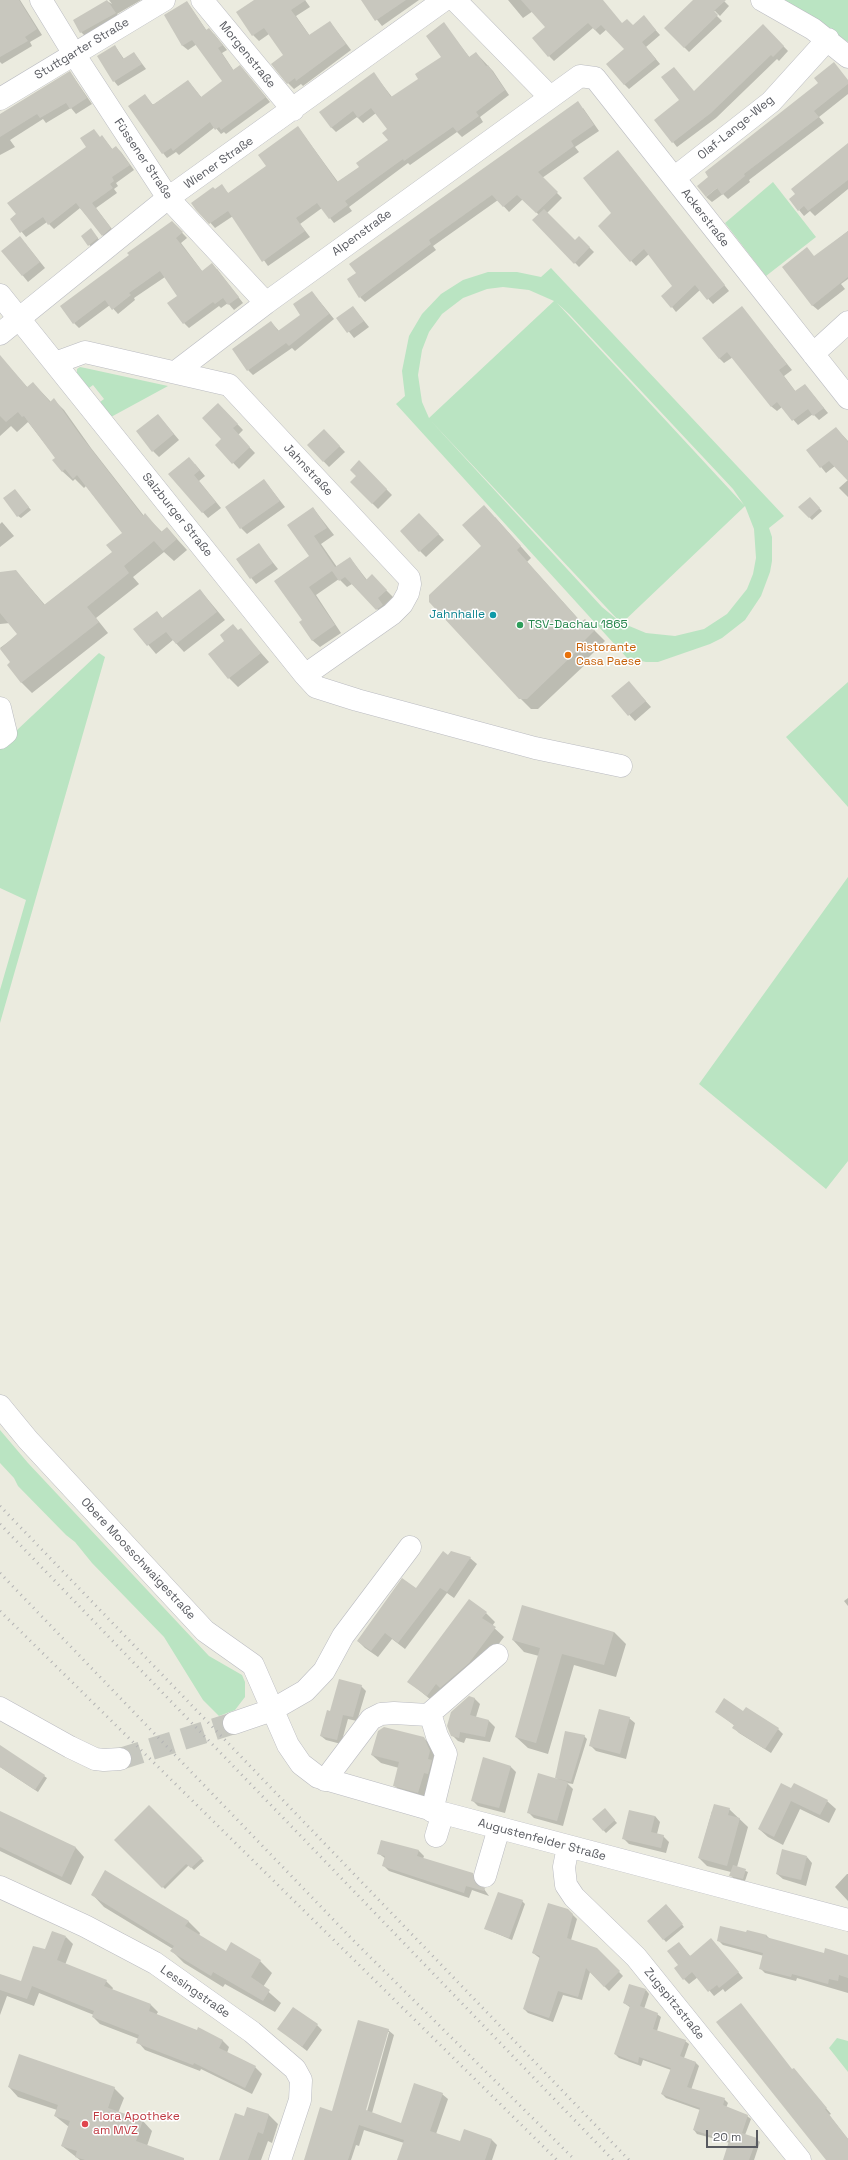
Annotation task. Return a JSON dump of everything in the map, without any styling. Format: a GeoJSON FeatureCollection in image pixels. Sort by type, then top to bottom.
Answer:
{"type":"FeatureCollection","features":[{"type":"Feature","properties":{"kind":"street","name":"Füssener Straße"},"geometry":{"type":"LineString","coordinates":[[41,0],[74,54],[168,198],[266,303]]}},
{"type":"Feature","properties":{"kind":"street","name":"Stuttgarter Straße"},"geometry":{"type":"LineString","coordinates":[[0,99],[164,0]]}},
{"type":"Feature","properties":{"kind":"street","name":"Morgenstraße"},"geometry":{"type":"LineString","coordinates":[[202,0],[293,110]]}},
{"type":"Feature","properties":{"kind":"street","name":"Wiener Straße"},"geometry":{"type":"LineString","coordinates":[[0,334],[168,198],[293,110],[444,0]]}},
{"type":"Feature","properties":{"kind":"street"},"geometry":{"type":"LineString","coordinates":[[455,0],[550,97]]}},
{"type":"Feature","properties":{"kind":"street"},"geometry":{"type":"LineString","coordinates":[[762,0],[813,29],[848,57]]}},
{"type":"Feature","properties":{"kind":"street","name":"Olaf-Lange-Weg"},"geometry":{"type":"LineString","coordinates":[[674,178],[771,102],[828,40]]}},
{"type":"Feature","properties":{"kind":"street","name":"Ackerstraße"},"geometry":{"type":"LineString","coordinates":[[550,97],[580,76],[595,78],[848,398]]}},
{"type":"Feature","properties":{"kind":"street","name":"Alpenstraße"},"geometry":{"type":"LineString","coordinates":[[177,371],[266,303],[550,97]]}},
{"type":"Feature","properties":{"kind":"street"},"geometry":{"type":"LineString","coordinates":[[0,295],[17,319],[57,365]]}},
{"type":"Feature","properties":{"kind":"street"},"geometry":{"type":"LineString","coordinates":[[813,354],[848,322]]}},
{"type":"Feature","properties":{"kind":"street","name":"Jahnstraße"},"geometry":{"type":"LineString","coordinates":[[57,365],[85,352],[177,371],[229,385],[409,578],[410,584],[408,593],[402,604],[392,614],[305,676]]}},
{"type":"Feature","properties":{"kind":"street","name":"Salzburger Straße"},"geometry":{"type":"LineString","coordinates":[[57,365],[305,676],[316,687],[357,700],[535,748],[621,766]]}},
{"type":"Feature","properties":{"kind":"street"},"geometry":{"type":"LineString","coordinates":[[0,708],[3,735]]}},
{"type":"Feature","properties":{"kind":"street","name":"Obere Moosschwaigestraße"},"geometry":{"type":"LineString","coordinates":[[0,1406],[28,1440],[205,1631],[253,1665],[272,1710]]}},
{"type":"Feature","properties":{"kind":"street"},"geometry":{"type":"LineString","coordinates":[[234,1723],[272,1710],[305,1691],[324,1671],[342,1636],[410,1547]]}},
{"type":"Feature","properties":{"kind":"street"},"geometry":{"type":"LineString","coordinates":[[325,1780],[371,1719],[381,1714],[430,1714],[497,1655]]}},
{"type":"Feature","properties":{"kind":"street"},"geometry":{"type":"LineString","coordinates":[[0,1708],[70,1747],[95,1759],[120,1759]]}},
{"type":"Feature","properties":{"kind":"street","name":"Augustenfelder Straße"},"geometry":{"type":"LineString","coordinates":[[272,1710],[292,1754],[309,1771],[325,1780],[568,1847],[848,1920]]}},
{"type":"Feature","properties":{"kind":"street"},"geometry":{"type":"LineString","coordinates":[[430,1714],[437,1736],[446,1754],[436,1836]]}},
{"type":"Feature","properties":{"kind":"street"},"geometry":{"type":"LineString","coordinates":[[485,1876],[500,1828]]}},
{"type":"Feature","properties":{"kind":"street","name":"Zugspitzstraße"},"geometry":{"type":"LineString","coordinates":[[568,1847],[564,1867],[566,1885],[574,1896],[636,1957],[800,2160]]}},
{"type":"Feature","properties":{"kind":"street","name":"Lessingstraße"},"geometry":{"type":"LineString","coordinates":[[0,1887],[87,1927],[155,1963],[252,2032],[295,2068],[301,2080],[300,2100],[280,2160]]}},
{"type":"Feature","properties":{"kind":"green space"},"geometry":{"type":"Polygon","coordinates":[[[783,0],[848,0],[848,42],[815,20],[783,0]]]}},
{"type":"Feature","properties":{"kind":"green space"},"geometry":{"type":"Polygon","coordinates":[[[773,182],[816,237],[766,276],[725,223],[773,182]]]}},
{"type":"Feature","properties":{"kind":"green space"},"geometry":{"type":"Polygon","coordinates":[[[551,268],[784,516],[769,528],[772,537],[772,561],[770,572],[761,596],[745,620],[722,638],[710,644],[658,662],[646,662],[627,658],[396,404],[405,396],[402,371],[409,336],[422,314],[441,294],[463,280],[488,272],[517,272],[541,277],[551,268]],[[503,287],[487,289],[463,298],[442,314],[429,332],[422,350],[418,375],[422,402],[429,418],[554,301],[529,290],[503,287]],[[557,303],[744,505],[733,489],[557,303]],[[431,421],[602,607],[620,622],[431,421]],[[745,506],[622,623],[646,633],[675,636],[704,629],[727,614],[747,589],[753,574],[756,558],[754,529],[745,506]]]}},
{"type":"Feature","properties":{"kind":"green space"},"geometry":{"type":"Polygon","coordinates":[[[80,367],[168,386],[111,417],[100,402],[104,399],[93,385],[89,388],[77,373],[77,369],[80,367]]]}},
{"type":"Feature","properties":{"kind":"green space"},"geometry":{"type":"Polygon","coordinates":[[[99,653],[105,657],[0,1023],[0,990],[26,900],[0,888],[0,746],[99,653]]]}},
{"type":"Feature","properties":{"kind":"green space"},"geometry":{"type":"Polygon","coordinates":[[[848,682],[848,807],[786,737],[848,682]]]}},
{"type":"Feature","properties":{"kind":"green space"},"geometry":{"type":"Polygon","coordinates":[[[848,877],[848,1161],[826,1189],[699,1084],[848,877]]]}},
{"type":"Feature","properties":{"kind":"green space"},"geometry":{"type":"Polygon","coordinates":[[[0,1430],[28,1463],[209,1656],[242,1675],[245,1682],[245,1697],[235,1710],[219,1716],[203,1700],[164,1637],[92,1563],[75,1542],[66,1535],[18,1486],[14,1478],[0,1463],[0,1430]]]}},
{"type":"Feature","properties":{"kind":"green space"},"geometry":{"type":"Polygon","coordinates":[[[837,2038],[848,2041],[848,2072],[829,2048],[837,2038]]]}},
{"type":"Feature","properties":{"kind":"building"},"geometry":{"type":"Polygon","coordinates":[[[0,0],[19,0],[37,29],[25,37],[28,41],[0,57],[0,0]]]}},
{"type":"Feature","properties":{"kind":"building"},"geometry":{"type":"Polygon","coordinates":[[[107,0],[116,13],[80,33],[73,20],[107,0]]]}},
{"type":"Feature","properties":{"kind":"building"},"geometry":{"type":"Polygon","coordinates":[[[254,0],[306,0],[291,10],[309,35],[330,21],[346,44],[296,81],[295,78],[287,84],[271,64],[283,55],[264,28],[252,36],[236,12],[254,0]]]}},
{"type":"Feature","properties":{"kind":"building"},"geometry":{"type":"Polygon","coordinates":[[[361,0],[406,0],[375,21],[361,0]]]}},
{"type":"Feature","properties":{"kind":"building"},"geometry":{"type":"Polygon","coordinates":[[[521,0],[603,0],[622,23],[627,19],[633,25],[644,15],[656,30],[642,42],[656,59],[624,85],[606,64],[624,49],[601,25],[595,30],[588,23],[548,57],[532,38],[545,27],[521,0]]]}},
{"type":"Feature","properties":{"kind":"building"},"geometry":{"type":"Polygon","coordinates":[[[693,0],[726,0],[714,11],[718,15],[684,48],[664,28],[693,0]]]}},
{"type":"Feature","properties":{"kind":"building"},"geometry":{"type":"Polygon","coordinates":[[[187,1],[206,30],[209,28],[223,45],[218,48],[233,70],[240,65],[266,97],[221,130],[219,127],[215,130],[210,122],[173,151],[171,148],[162,154],[128,106],[145,94],[152,104],[154,104],[188,80],[201,97],[222,81],[192,40],[182,46],[164,15],[187,1]]]}},
{"type":"Feature","properties":{"kind":"building"},"geometry":{"type":"Polygon","coordinates":[[[444,22],[469,57],[476,52],[486,66],[488,65],[505,90],[476,112],[479,116],[457,132],[453,127],[404,161],[403,159],[345,201],[348,205],[329,219],[317,203],[296,218],[305,231],[262,262],[228,211],[209,224],[196,210],[191,203],[213,187],[215,189],[222,184],[228,193],[266,166],[258,155],[298,126],[337,182],[359,167],[356,163],[388,140],[382,133],[387,129],[371,108],[358,118],[353,111],[331,128],[319,112],[374,72],[391,97],[418,79],[415,74],[441,57],[426,36],[444,22]]]}},
{"type":"Feature","properties":{"kind":"building"},"geometry":{"type":"Polygon","coordinates":[[[763,24],[784,46],[773,57],[771,55],[711,113],[672,143],[654,120],[679,100],[661,77],[674,67],[694,91],[763,24]]]}},
{"type":"Feature","properties":{"kind":"building"},"geometry":{"type":"Polygon","coordinates":[[[115,45],[123,59],[134,52],[142,64],[113,82],[97,56],[115,45]]]}},
{"type":"Feature","properties":{"kind":"building"},"geometry":{"type":"Polygon","coordinates":[[[834,62],[848,80],[848,84],[814,111],[819,117],[744,174],[745,176],[722,195],[717,188],[706,197],[697,186],[708,177],[705,172],[818,83],[814,78],[834,62]]]}},
{"type":"Feature","properties":{"kind":"building"},"geometry":{"type":"Polygon","coordinates":[[[70,71],[87,98],[70,109],[66,103],[40,118],[37,114],[0,137],[0,114],[70,71]]]}},
{"type":"Feature","properties":{"kind":"building"},"geometry":{"type":"Polygon","coordinates":[[[578,101],[594,125],[571,141],[574,146],[538,172],[558,192],[536,213],[517,195],[503,207],[492,195],[429,240],[431,244],[359,298],[347,279],[356,273],[349,264],[578,101]]]}},
{"type":"Feature","properties":{"kind":"building"},"geometry":{"type":"Polygon","coordinates":[[[94,129],[100,137],[102,135],[112,149],[116,146],[130,165],[112,177],[114,181],[110,184],[113,188],[92,203],[111,228],[102,236],[76,203],[48,225],[43,217],[20,233],[10,219],[16,214],[7,203],[86,147],[80,138],[94,129]]]}},
{"type":"Feature","properties":{"kind":"building"},"geometry":{"type":"Polygon","coordinates":[[[848,143],[848,180],[808,211],[804,206],[798,211],[789,199],[795,194],[791,189],[848,143]]]}},
{"type":"Feature","properties":{"kind":"building"},"geometry":{"type":"Polygon","coordinates":[[[618,150],[725,285],[707,300],[695,285],[671,308],[661,296],[672,286],[644,249],[630,262],[598,226],[611,213],[583,178],[618,150]]]}},
{"type":"Feature","properties":{"kind":"building"},"geometry":{"type":"Polygon","coordinates":[[[544,209],[575,240],[579,236],[590,247],[574,264],[532,220],[544,209]]]}},
{"type":"Feature","properties":{"kind":"building"},"geometry":{"type":"Polygon","coordinates":[[[172,221],[183,232],[176,238],[202,271],[212,263],[239,297],[228,305],[223,298],[215,304],[213,302],[183,324],[167,303],[177,296],[160,271],[129,293],[131,295],[112,310],[105,300],[73,324],[60,306],[129,255],[127,253],[172,221]]]}},
{"type":"Feature","properties":{"kind":"building"},"geometry":{"type":"Polygon","coordinates":[[[91,228],[98,238],[88,246],[81,236],[91,228]]]}},
{"type":"Feature","properties":{"kind":"building"},"geometry":{"type":"Polygon","coordinates":[[[848,231],[848,277],[812,306],[782,267],[807,247],[814,256],[848,231]]]}},
{"type":"Feature","properties":{"kind":"building"},"geometry":{"type":"Polygon","coordinates":[[[20,236],[40,262],[22,276],[1,251],[20,236]]]}},
{"type":"Feature","properties":{"kind":"building"},"geometry":{"type":"Polygon","coordinates":[[[312,291],[329,314],[289,346],[286,343],[247,371],[232,349],[271,321],[278,331],[300,315],[293,304],[312,291]]]}},
{"type":"Feature","properties":{"kind":"building"},"geometry":{"type":"Polygon","coordinates":[[[353,306],[364,321],[347,333],[336,318],[353,306]]]}},
{"type":"Feature","properties":{"kind":"building"},"geometry":{"type":"Polygon","coordinates":[[[742,306],[787,364],[779,370],[795,391],[805,384],[824,408],[813,416],[808,409],[792,421],[777,402],[771,407],[727,352],[719,359],[702,338],[742,306]]]}},
{"type":"Feature","properties":{"kind":"building"},"geometry":{"type":"Polygon","coordinates":[[[0,355],[27,387],[33,382],[50,402],[54,398],[81,436],[143,516],[145,513],[161,532],[167,527],[177,539],[163,551],[154,541],[124,566],[129,573],[87,607],[99,622],[21,683],[7,665],[10,662],[0,649],[17,634],[0,613],[0,572],[16,570],[44,605],[112,552],[106,545],[122,533],[77,475],[73,479],[65,469],[62,472],[52,460],[55,458],[24,416],[22,417],[18,412],[6,422],[0,416],[0,355]]]}},
{"type":"Feature","properties":{"kind":"building"},"geometry":{"type":"Polygon","coordinates":[[[218,403],[238,424],[233,428],[250,447],[232,464],[215,445],[221,439],[202,418],[218,403]]]}},
{"type":"Feature","properties":{"kind":"building"},"geometry":{"type":"Polygon","coordinates":[[[158,414],[174,434],[152,452],[136,431],[158,414]]]}},
{"type":"Feature","properties":{"kind":"building"},"geometry":{"type":"Polygon","coordinates":[[[836,427],[848,442],[848,481],[829,461],[820,468],[806,450],[836,427]]]}},
{"type":"Feature","properties":{"kind":"building"},"geometry":{"type":"Polygon","coordinates":[[[324,429],[340,446],[323,462],[307,445],[324,429]]]}},
{"type":"Feature","properties":{"kind":"building"},"geometry":{"type":"Polygon","coordinates":[[[189,457],[200,470],[194,475],[216,502],[202,513],[168,474],[189,457]]]}},
{"type":"Feature","properties":{"kind":"building"},"geometry":{"type":"Polygon","coordinates":[[[359,460],[387,489],[372,504],[350,482],[356,476],[350,470],[359,460]]]}},
{"type":"Feature","properties":{"kind":"building"},"geometry":{"type":"Polygon","coordinates":[[[264,479],[280,501],[240,529],[225,507],[264,479]]]}},
{"type":"Feature","properties":{"kind":"building"},"geometry":{"type":"Polygon","coordinates":[[[15,489],[29,507],[17,517],[3,498],[15,489]]]}},
{"type":"Feature","properties":{"kind":"building"},"geometry":{"type":"Polygon","coordinates":[[[810,497],[820,508],[809,518],[798,507],[810,497]]]}},
{"type":"Feature","properties":{"kind":"building","name":"Jahnhalle"},"geometry":{"type":"Polygon","coordinates":[[[484,505],[521,546],[517,550],[581,622],[585,619],[595,630],[577,648],[579,649],[527,699],[519,699],[429,602],[429,595],[481,546],[462,525],[484,505]]]}},
{"type":"Feature","properties":{"kind":"building"},"geometry":{"type":"Polygon","coordinates":[[[313,507],[327,528],[314,536],[335,567],[350,557],[366,580],[372,574],[387,590],[378,598],[383,605],[376,610],[345,577],[339,581],[332,571],[309,587],[335,625],[312,641],[299,622],[302,620],[274,581],[309,556],[287,525],[313,507]]]}},
{"type":"Feature","properties":{"kind":"building"},"geometry":{"type":"Polygon","coordinates":[[[419,513],[439,534],[419,552],[400,531],[419,513]]]}},
{"type":"Feature","properties":{"kind":"building"},"geometry":{"type":"Polygon","coordinates":[[[259,543],[273,563],[250,579],[236,559],[259,543]]]}},
{"type":"Feature","properties":{"kind":"building"},"geometry":{"type":"Polygon","coordinates":[[[200,589],[217,612],[176,644],[166,632],[147,646],[133,629],[157,611],[162,618],[200,589]]]}},
{"type":"Feature","properties":{"kind":"building"},"geometry":{"type":"Polygon","coordinates":[[[233,624],[238,630],[241,628],[261,653],[228,679],[208,654],[224,641],[220,635],[233,624]]]}},
{"type":"Feature","properties":{"kind":"building"},"geometry":{"type":"Polygon","coordinates":[[[629,681],[646,701],[628,716],[611,696],[629,681]]]}},
{"type":"Feature","properties":{"kind":"building"},"geometry":{"type":"Polygon","coordinates":[[[443,1551],[448,1555],[451,1551],[471,1557],[447,1592],[440,1588],[398,1643],[385,1633],[371,1651],[357,1641],[402,1578],[416,1588],[443,1551]]]}},
{"type":"Feature","properties":{"kind":"building"},"geometry":{"type":"Polygon","coordinates":[[[469,1599],[487,1612],[482,1618],[496,1627],[469,1663],[440,1688],[436,1684],[427,1696],[407,1682],[469,1599]]]}},
{"type":"Feature","properties":{"kind":"building"},"geometry":{"type":"Polygon","coordinates":[[[522,1605],[614,1632],[604,1665],[562,1654],[536,1743],[515,1737],[540,1648],[512,1640],[522,1605]]]}},
{"type":"Feature","properties":{"kind":"building"},"geometry":{"type":"Polygon","coordinates":[[[339,1679],[362,1685],[353,1717],[343,1715],[337,1740],[320,1736],[327,1710],[330,1711],[339,1679]]]}},
{"type":"Feature","properties":{"kind":"building"},"geometry":{"type":"Polygon","coordinates":[[[469,1696],[475,1698],[470,1715],[489,1720],[485,1737],[460,1732],[459,1738],[451,1736],[447,1726],[451,1712],[469,1696]]]}},
{"type":"Feature","properties":{"kind":"building"},"geometry":{"type":"Polygon","coordinates":[[[724,1698],[743,1711],[746,1707],[779,1728],[765,1749],[732,1728],[734,1725],[715,1712],[724,1698]]]}},
{"type":"Feature","properties":{"kind":"building"},"geometry":{"type":"Polygon","coordinates":[[[599,1709],[630,1717],[620,1754],[589,1746],[599,1709]]]}},
{"type":"Feature","properties":{"kind":"building"},"geometry":{"type":"Polygon","coordinates":[[[384,1727],[424,1737],[430,1751],[428,1759],[432,1760],[428,1774],[424,1773],[418,1793],[393,1786],[399,1762],[371,1755],[378,1731],[384,1727]]]}},
{"type":"Feature","properties":{"kind":"building"},"geometry":{"type":"Polygon","coordinates":[[[565,1731],[585,1735],[571,1782],[555,1778],[565,1731]]]}},
{"type":"Feature","properties":{"kind":"building"},"geometry":{"type":"Polygon","coordinates":[[[0,1745],[45,1775],[35,1790],[0,1767],[0,1745]]]}},
{"type":"Feature","properties":{"kind":"building"},"geometry":{"type":"Polygon","coordinates":[[[483,1757],[511,1766],[499,1808],[471,1801],[483,1757]]]}},
{"type":"Feature","properties":{"kind":"building"},"geometry":{"type":"Polygon","coordinates":[[[538,1773],[568,1782],[557,1821],[527,1813],[538,1773]]]}},
{"type":"Feature","properties":{"kind":"building"},"geometry":{"type":"Polygon","coordinates":[[[781,1783],[791,1788],[794,1783],[828,1800],[820,1815],[791,1801],[774,1837],[758,1829],[781,1783]]]}},
{"type":"Feature","properties":{"kind":"building"},"geometry":{"type":"Polygon","coordinates":[[[714,1804],[730,1808],[728,1815],[740,1818],[727,1866],[698,1858],[714,1804]]]}},
{"type":"Feature","properties":{"kind":"building"},"geometry":{"type":"Polygon","coordinates":[[[149,1805],[202,1858],[191,1868],[186,1864],[162,1888],[114,1840],[149,1805]]]}},
{"type":"Feature","properties":{"kind":"building"},"geometry":{"type":"Polygon","coordinates":[[[605,1808],[615,1820],[603,1831],[592,1819],[605,1808]]]}},
{"type":"Feature","properties":{"kind":"building"},"geometry":{"type":"Polygon","coordinates":[[[629,1810],[655,1816],[651,1832],[664,1835],[661,1848],[622,1839],[629,1810]]]}},
{"type":"Feature","properties":{"kind":"building"},"geometry":{"type":"Polygon","coordinates":[[[0,1811],[76,1847],[62,1877],[0,1847],[0,1811]]]}},
{"type":"Feature","properties":{"kind":"building"},"geometry":{"type":"Polygon","coordinates":[[[381,1840],[419,1850],[417,1856],[473,1873],[476,1884],[485,1888],[484,1891],[466,1886],[464,1893],[382,1866],[385,1856],[377,1854],[381,1840]]]}},
{"type":"Feature","properties":{"kind":"building"},"geometry":{"type":"Polygon","coordinates":[[[782,1849],[807,1856],[801,1880],[776,1874],[782,1849]]]}},
{"type":"Feature","properties":{"kind":"building"},"geometry":{"type":"Polygon","coordinates":[[[733,1865],[746,1869],[743,1879],[729,1876],[733,1865]]]}},
{"type":"Feature","properties":{"kind":"building"},"geometry":{"type":"Polygon","coordinates":[[[105,1870],[189,1921],[185,1926],[226,1951],[231,1942],[261,1960],[251,1977],[270,1990],[263,2001],[213,1972],[211,1976],[170,1951],[174,1946],[91,1895],[105,1870]]]}},
{"type":"Feature","properties":{"kind":"building"},"geometry":{"type":"Polygon","coordinates":[[[498,1892],[523,1900],[509,1938],[484,1929],[498,1892]]]}},
{"type":"Feature","properties":{"kind":"building"},"geometry":{"type":"Polygon","coordinates":[[[548,1903],[568,1909],[573,1914],[567,1938],[597,1948],[620,1971],[604,1987],[586,1968],[578,1997],[558,1991],[549,2018],[523,2009],[540,1956],[532,1953],[548,1903]]]}},
{"type":"Feature","properties":{"kind":"building"},"geometry":{"type":"Polygon","coordinates":[[[666,1904],[683,1924],[663,1940],[647,1921],[666,1904]]]}},
{"type":"Feature","properties":{"kind":"building"},"geometry":{"type":"Polygon","coordinates":[[[720,1926],[767,1935],[766,1937],[824,1953],[825,1948],[848,1955],[848,1978],[839,1975],[838,1981],[829,1979],[828,1984],[792,1974],[791,1977],[759,1969],[763,1953],[717,1941],[720,1926]]]}},
{"type":"Feature","properties":{"kind":"building"},"geometry":{"type":"Polygon","coordinates":[[[52,1931],[66,1936],[57,1960],[107,1980],[104,1986],[151,2004],[149,2011],[197,2030],[198,2027],[223,2040],[219,2048],[256,2066],[245,2088],[194,2063],[193,2065],[136,2043],[139,2035],[92,2017],[94,2011],[32,1986],[27,1999],[0,1990],[0,1974],[21,1981],[33,1946],[45,1949],[52,1931]]]}},
{"type":"Feature","properties":{"kind":"building"},"geometry":{"type":"Polygon","coordinates":[[[711,1938],[739,1972],[719,1988],[717,1985],[708,1992],[692,1972],[683,1980],[674,1968],[678,1965],[667,1951],[679,1942],[690,1956],[711,1938]]]}},
{"type":"Feature","properties":{"kind":"building"},"geometry":{"type":"Polygon","coordinates":[[[629,1984],[646,1989],[640,2006],[658,2013],[653,2029],[686,2040],[680,2056],[696,2062],[687,2087],[725,2098],[723,2105],[748,2115],[742,2133],[757,2138],[749,2160],[723,2160],[729,2141],[693,2130],[700,2108],[661,2094],[671,2068],[639,2057],[638,2063],[614,2054],[630,2006],[623,2003],[629,1984]]]}},
{"type":"Feature","properties":{"kind":"building"},"geometry":{"type":"Polygon","coordinates":[[[741,2003],[792,2069],[794,2068],[827,2108],[825,2109],[848,2139],[848,2160],[826,2160],[716,2022],[741,2003]]]}},
{"type":"Feature","properties":{"kind":"building"},"geometry":{"type":"Polygon","coordinates":[[[293,2007],[318,2024],[302,2047],[277,2029],[293,2007]]]}},
{"type":"Feature","properties":{"kind":"building"},"geometry":{"type":"Polygon","coordinates":[[[358,2020],[389,2029],[366,2110],[401,2123],[414,2083],[443,2093],[430,2131],[460,2141],[464,2129],[492,2139],[485,2160],[397,2160],[404,2140],[359,2125],[348,2160],[304,2160],[320,2107],[332,2111],[358,2020]]]}},
{"type":"Feature","properties":{"kind":"building"},"geometry":{"type":"Polygon","coordinates":[[[19,2054],[115,2087],[108,2108],[143,2120],[136,2141],[184,2158],[184,2160],[85,2160],[75,2157],[77,2151],[61,2146],[70,2121],[54,2116],[58,2105],[8,2087],[19,2054]]]}},
{"type":"Feature","properties":{"kind":"building"},"geometry":{"type":"Polygon","coordinates":[[[247,2107],[269,2114],[263,2134],[258,2132],[248,2160],[219,2160],[235,2113],[244,2116],[247,2107]]]}},
{"type":"Feature","properties":{"kind":"tunnel"},"geometry":{"type":"LineString","coordinates":[[120,1759],[234,1723]]}},
{"type":"Feature","properties":{"kind":"railway"},"geometry":{"type":"LineString","coordinates":[[0,1506],[629,2160]]}},
{"type":"Feature","properties":{"kind":"railway"},"geometry":{"type":"LineString","coordinates":[[0,1524],[613,2160]]}},
{"type":"Feature","properties":{"kind":"railway"},"geometry":{"type":"LineString","coordinates":[[0,1573],[352,1939],[575,2160]]}},
{"type":"Feature","properties":{"kind":"railway"},"geometry":{"type":"LineString","coordinates":[[0,1611],[557,2160]]}},
{"type":"Feature","properties":{"kind":"place","name":"Jahnhalle"},"geometry":{"type":"Point","coordinates":[493,615]}},
{"type":"Feature","properties":{"kind":"place","name":"TSV-Dachau 1865"},"geometry":{"type":"Point","coordinates":[520,625]}},
{"type":"Feature","properties":{"kind":"place","name":"Ristorante Casa Paese"},"geometry":{"type":"Point","coordinates":[568,655]}},
{"type":"Feature","properties":{"kind":"place","name":"Flora Apotheke am MVZ"},"geometry":{"type":"Point","coordinates":[85,2124]}}]}
